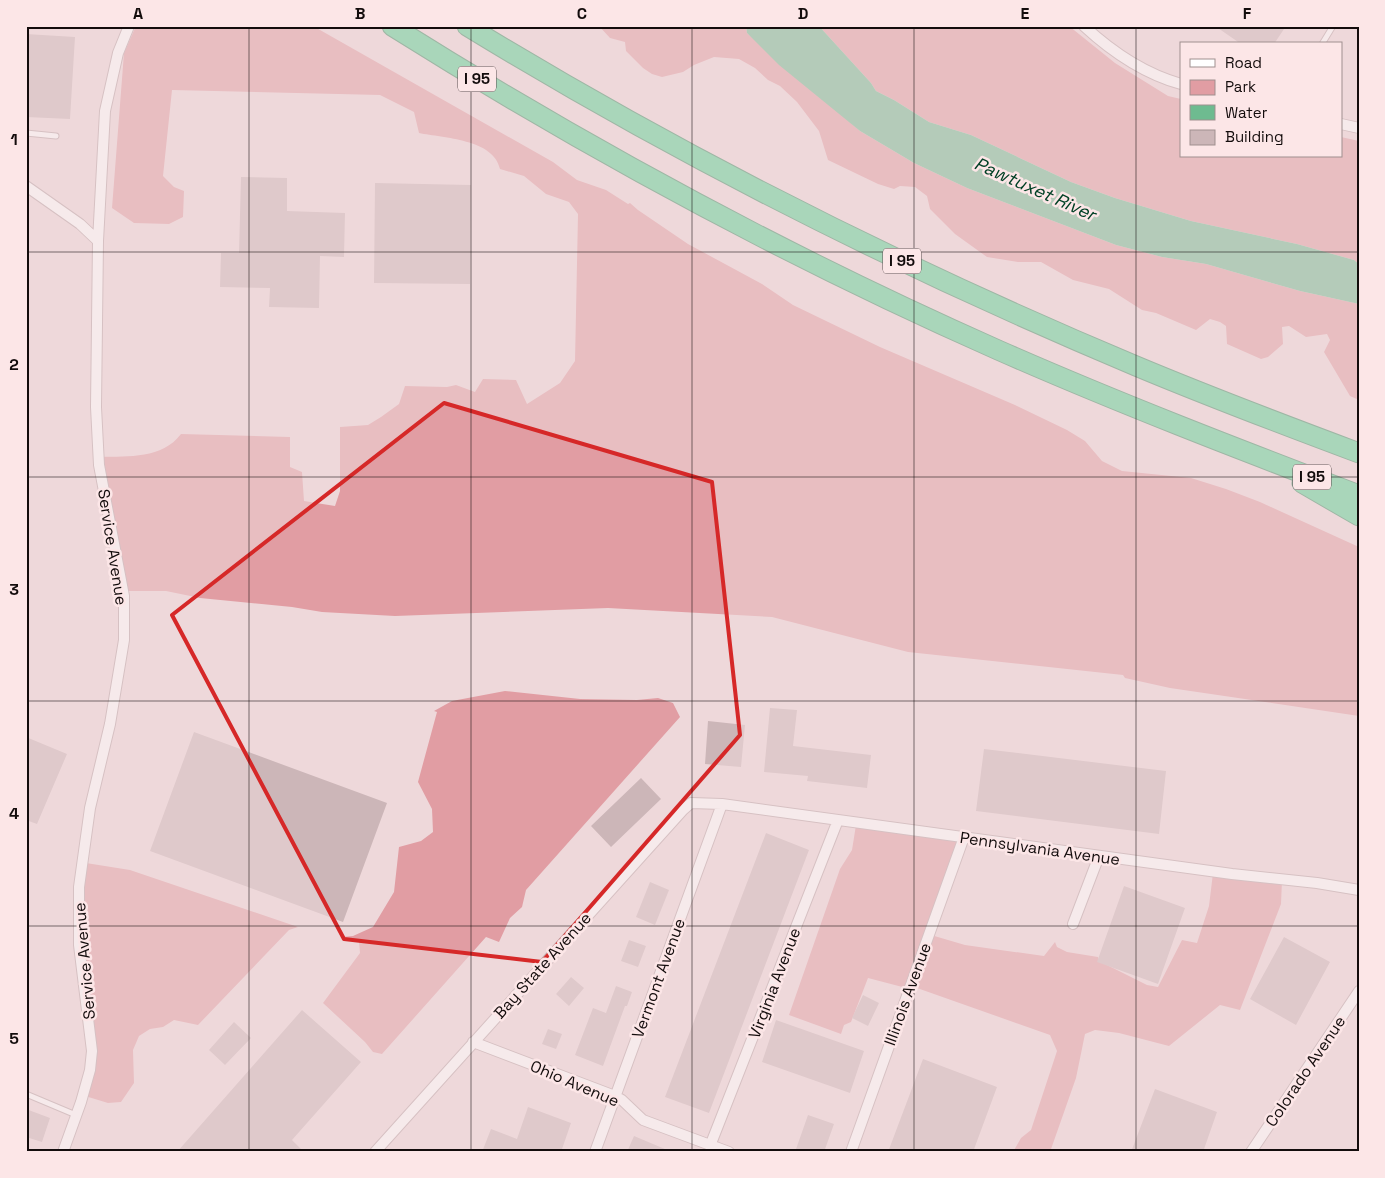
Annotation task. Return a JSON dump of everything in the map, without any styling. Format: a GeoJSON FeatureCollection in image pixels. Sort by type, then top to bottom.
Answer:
{"type":"FeatureCollection","features":[{"type":"Feature","properties":{"kind":"highway","name":"I 95"},"geometry":{"type":"LineString","coordinates":[[392,26],[483,82],[604,152],[695,202],[814,263],[996,349],[1133,407],[1359,496]]}},
{"type":"Feature","properties":{"kind":"highway","name":"I 95"},"geometry":{"type":"LineString","coordinates":[[467,26],[573,89],[692,155],[872,247],[1002,308],[1136,366],[1359,453]]}},
{"type":"Feature","properties":{"kind":"highway"},"geometry":{"type":"LineString","coordinates":[[1265,459],[1359,516]]}},
{"type":"Feature","properties":{"kind":"street","name":"Service Avenue"},"geometry":{"type":"LineString","coordinates":[[63,1152],[87,1080],[92,1051],[79,944],[79,887],[89,817],[110,724],[124,640],[124,596],[99,466],[96,407],[98,242],[105,111],[118,53],[129,26]]}},
{"type":"Feature","properties":{"kind":"street"},"geometry":{"type":"LineString","coordinates":[[1084,26],[1119,54],[1144,69],[1180,84]]}},
{"type":"Feature","properties":{"kind":"street"},"geometry":{"type":"LineString","coordinates":[[1342,124],[1359,128]]}},
{"type":"Feature","properties":{"kind":"street"},"geometry":{"type":"LineString","coordinates":[[26,186],[80,224],[98,242]]}},
{"type":"Feature","properties":{"kind":"street","name":"Bay State Avenue"},"geometry":{"type":"LineString","coordinates":[[375,1152],[683,810],[695,802],[722,804]]}},
{"type":"Feature","properties":{"kind":"street","name":"Pennsylvania Avenue"},"geometry":{"type":"LineString","coordinates":[[722,804],[1359,890]]}},
{"type":"Feature","properties":{"kind":"street","name":"Vermont Avenue"},"geometry":{"type":"LineString","coordinates":[[595,1152],[722,804]]}},
{"type":"Feature","properties":{"kind":"street","name":"Virginia Avenue"},"geometry":{"type":"LineString","coordinates":[[710,1146],[838,820]]}},
{"type":"Feature","properties":{"kind":"street","name":"Illinois Avenue"},"geometry":{"type":"LineString","coordinates":[[850,1152],[964,837]]}},
{"type":"Feature","properties":{"kind":"street"},"geometry":{"type":"LineString","coordinates":[[1073,924],[1099,856]]}},
{"type":"Feature","properties":{"kind":"street","name":"Colorado Avenue"},"geometry":{"type":"LineString","coordinates":[[1252,1152],[1359,990]]}},
{"type":"Feature","properties":{"kind":"street","name":"Ohio Avenue"},"geometry":{"type":"LineString","coordinates":[[473,1042],[616,1096],[643,1120],[729,1152]]}},
{"type":"Feature","properties":{"kind":"lane"},"geometry":{"type":"LineString","coordinates":[[1323,42],[1333,26]]}},
{"type":"Feature","properties":{"kind":"lane"},"geometry":{"type":"LineString","coordinates":[[26,133],[56,136]]}},
{"type":"Feature","properties":{"kind":"lane"},"geometry":{"type":"LineString","coordinates":[[26,1094],[76,1115]]}},
{"type":"Feature","properties":{"kind":"highlighted area"},"geometry":{"type":"Polygon","coordinates":[[[444,403],[712,482],[740,735],[542,962],[344,939],[172,615],[444,403]]]}},
{"type":"Feature","properties":{"kind":"green space"},"geometry":{"type":"Polygon","coordinates":[[[136,26],[313,26],[553,162],[577,180],[606,190],[628,204],[630,203],[688,244],[762,284],[793,305],[880,347],[1015,405],[1067,430],[1085,441],[1102,461],[1122,471],[1191,478],[1226,489],[1260,502],[1359,547],[1359,716],[1170,688],[1125,678],[1123,675],[908,652],[772,617],[608,608],[395,616],[322,612],[292,607],[200,598],[166,591],[127,591],[100,457],[133,456],[155,452],[173,442],[181,434],[290,437],[290,467],[302,472],[304,501],[335,506],[340,491],[340,427],[368,425],[381,417],[399,404],[405,386],[447,387],[456,385],[475,392],[483,379],[516,380],[527,404],[560,383],[575,361],[578,214],[569,202],[546,194],[524,176],[500,169],[496,159],[488,151],[466,142],[419,133],[414,112],[380,95],[172,90],[163,176],[174,187],[184,191],[183,217],[169,224],[134,223],[112,208],[124,53],[136,26]]]}},
{"type":"Feature","properties":{"kind":"green space"},"geometry":{"type":"Polygon","coordinates":[[[599,26],[746,26],[747,33],[860,131],[914,163],[967,188],[1116,245],[1162,257],[1206,264],[1300,291],[1359,304],[1359,400],[1350,396],[1324,352],[1330,340],[1327,334],[1306,337],[1289,326],[1282,327],[1283,344],[1268,357],[1261,359],[1227,344],[1226,326],[1220,322],[1210,319],[1196,330],[1156,313],[1142,310],[1109,289],[1073,280],[1041,262],[1018,262],[987,257],[955,234],[930,209],[927,196],[915,187],[900,186],[894,189],[878,184],[828,160],[819,131],[797,102],[780,86],[768,80],[755,68],[739,59],[714,57],[694,65],[683,72],[662,77],[652,74],[643,68],[626,51],[625,42],[610,38],[599,26]]]}},
{"type":"Feature","properties":{"kind":"green space"},"geometry":{"type":"Polygon","coordinates":[[[819,26],[1069,26],[1115,63],[1168,96],[1180,99],[1180,158],[1342,158],[1342,137],[1359,141],[1359,264],[1354,260],[1297,244],[1191,221],[1115,198],[1071,182],[971,135],[929,122],[876,91],[871,83],[819,26]]]}},
{"type":"Feature","properties":{"kind":"green space"},"geometry":{"type":"Polygon","coordinates":[[[505,691],[580,699],[637,700],[658,698],[673,703],[680,717],[526,890],[522,907],[510,918],[499,942],[486,937],[382,1054],[373,1052],[365,1042],[323,1003],[360,953],[359,942],[342,937],[353,936],[373,927],[394,892],[399,847],[421,841],[433,832],[432,809],[418,782],[437,712],[434,711],[452,701],[505,691]]]}},
{"type":"Feature","properties":{"kind":"green space"},"geometry":{"type":"Polygon","coordinates":[[[856,825],[962,838],[931,935],[965,945],[1044,956],[1055,942],[1057,947],[1067,952],[1098,957],[1099,961],[1147,985],[1158,987],[1182,940],[1197,943],[1209,906],[1213,873],[1282,881],[1281,904],[1240,1010],[1220,1005],[1169,1046],[1119,1033],[1095,1030],[1085,1034],[1076,1078],[1050,1152],[1013,1152],[1021,1138],[1031,1130],[1057,1051],[1050,1035],[917,988],[910,989],[868,978],[851,1022],[844,1025],[841,1034],[789,1015],[840,869],[852,850],[856,825]]]}},
{"type":"Feature","properties":{"kind":"green space"},"geometry":{"type":"Polygon","coordinates":[[[86,863],[130,870],[298,927],[289,930],[198,1025],[174,1020],[163,1027],[150,1029],[139,1036],[133,1050],[134,1083],[121,1102],[108,1103],[85,1096],[92,1069],[81,943],[83,866],[86,863]]]}},
{"type":"Feature","properties":{"kind":"water","name":"Pawtuxet River"},"geometry":{"type":"Polygon","coordinates":[[[746,26],[819,26],[871,83],[876,91],[929,122],[971,135],[1071,182],[1115,198],[1191,221],[1297,244],[1354,260],[1359,264],[1359,304],[1300,291],[1206,264],[1162,257],[1116,245],[967,188],[914,163],[860,131],[779,65],[747,33],[746,26]]]}},
{"type":"Feature","properties":{"kind":"building"},"geometry":{"type":"Polygon","coordinates":[[[1215,26],[1286,26],[1275,42],[1238,42],[1215,26]]]}},
{"type":"Feature","properties":{"kind":"building"},"geometry":{"type":"Polygon","coordinates":[[[26,34],[75,37],[70,119],[26,117],[26,34]]]}},
{"type":"Feature","properties":{"kind":"building"},"geometry":{"type":"Polygon","coordinates":[[[241,177],[287,178],[287,211],[345,213],[344,257],[320,256],[319,308],[269,307],[270,288],[220,287],[221,253],[239,253],[241,177]]]}},
{"type":"Feature","properties":{"kind":"building"},"geometry":{"type":"Polygon","coordinates":[[[375,183],[471,185],[470,284],[374,283],[375,183]]]}},
{"type":"Feature","properties":{"kind":"building"},"geometry":{"type":"Polygon","coordinates":[[[770,708],[797,710],[793,746],[871,755],[867,788],[807,781],[808,776],[764,772],[770,708]]]}},
{"type":"Feature","properties":{"kind":"building"},"geometry":{"type":"Polygon","coordinates":[[[708,721],[745,725],[741,767],[705,764],[708,721]]]}},
{"type":"Feature","properties":{"kind":"building"},"geometry":{"type":"Polygon","coordinates":[[[194,732],[387,803],[343,922],[150,851],[194,732]]]}},
{"type":"Feature","properties":{"kind":"building"},"geometry":{"type":"Polygon","coordinates":[[[26,737],[67,754],[37,824],[26,820],[26,737]]]}},
{"type":"Feature","properties":{"kind":"building"},"geometry":{"type":"Polygon","coordinates":[[[984,749],[1166,771],[1159,834],[976,811],[984,749]]]}},
{"type":"Feature","properties":{"kind":"building"},"geometry":{"type":"Polygon","coordinates":[[[641,778],[661,799],[611,847],[591,826],[641,778]]]}},
{"type":"Feature","properties":{"kind":"building"},"geometry":{"type":"Polygon","coordinates":[[[766,833],[809,850],[709,1113],[665,1097],[766,833]]]}},
{"type":"Feature","properties":{"kind":"building"},"geometry":{"type":"Polygon","coordinates":[[[650,882],[669,890],[655,925],[636,917],[650,882]]]}},
{"type":"Feature","properties":{"kind":"building"},"geometry":{"type":"Polygon","coordinates":[[[1124,886],[1185,908],[1158,984],[1097,962],[1124,886]]]}},
{"type":"Feature","properties":{"kind":"building"},"geometry":{"type":"Polygon","coordinates":[[[1284,937],[1330,962],[1296,1025],[1250,999],[1284,937]]]}},
{"type":"Feature","properties":{"kind":"building"},"geometry":{"type":"Polygon","coordinates":[[[629,940],[646,946],[638,967],[621,961],[629,940]]]}},
{"type":"Feature","properties":{"kind":"building"},"geometry":{"type":"Polygon","coordinates":[[[571,977],[584,988],[569,1006],[556,994],[571,977]]]}},
{"type":"Feature","properties":{"kind":"building"},"geometry":{"type":"Polygon","coordinates":[[[616,986],[632,992],[603,1066],[575,1055],[593,1008],[606,1013],[616,986]]]}},
{"type":"Feature","properties":{"kind":"building"},"geometry":{"type":"Polygon","coordinates":[[[863,995],[879,1003],[868,1026],[852,1018],[863,995]]]}},
{"type":"Feature","properties":{"kind":"building"},"geometry":{"type":"Polygon","coordinates":[[[302,1010],[361,1062],[292,1140],[304,1152],[177,1152],[302,1010]]]}},
{"type":"Feature","properties":{"kind":"building"},"geometry":{"type":"Polygon","coordinates":[[[776,1020],[864,1051],[850,1093],[762,1062],[776,1020]]]}},
{"type":"Feature","properties":{"kind":"building"},"geometry":{"type":"Polygon","coordinates":[[[234,1022],[251,1038],[225,1065],[209,1050],[234,1022]]]}},
{"type":"Feature","properties":{"kind":"building"},"geometry":{"type":"Polygon","coordinates":[[[548,1029],[562,1034],[556,1049],[542,1044],[548,1029]]]}},
{"type":"Feature","properties":{"kind":"building"},"geometry":{"type":"Polygon","coordinates":[[[923,1059],[997,1087],[973,1152],[888,1152],[923,1059]]]}},
{"type":"Feature","properties":{"kind":"building"},"geometry":{"type":"Polygon","coordinates":[[[1155,1089],[1217,1112],[1203,1152],[1131,1152],[1155,1089]]]}},
{"type":"Feature","properties":{"kind":"building"},"geometry":{"type":"Polygon","coordinates":[[[528,1107],[571,1123],[561,1152],[482,1152],[491,1129],[517,1139],[528,1107]]]}},
{"type":"Feature","properties":{"kind":"building"},"geometry":{"type":"Polygon","coordinates":[[[26,1109],[50,1118],[42,1142],[26,1137],[26,1109]]]}},
{"type":"Feature","properties":{"kind":"building"},"geometry":{"type":"Polygon","coordinates":[[[808,1115],[834,1124],[824,1152],[795,1152],[808,1115]]]}},
{"type":"Feature","properties":{"kind":"building"},"geometry":{"type":"Polygon","coordinates":[[[634,1136],[672,1152],[627,1152],[634,1136]]]}}]}
